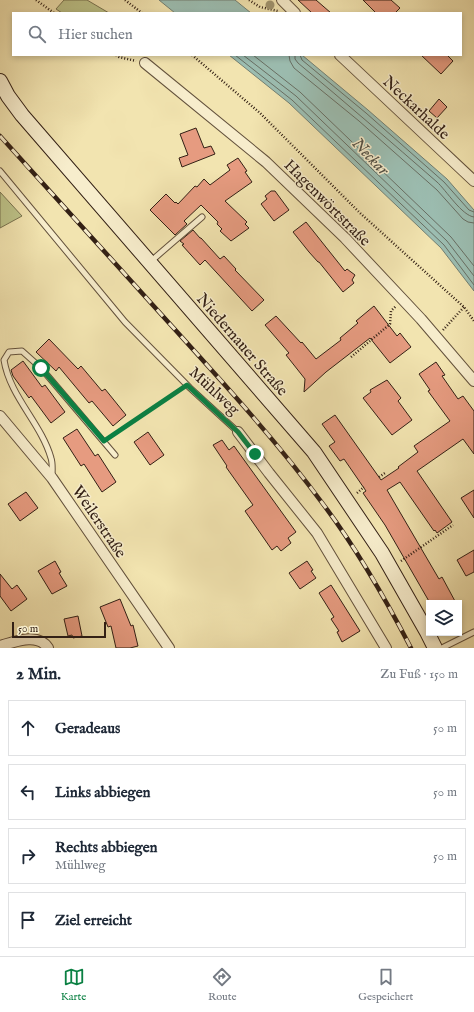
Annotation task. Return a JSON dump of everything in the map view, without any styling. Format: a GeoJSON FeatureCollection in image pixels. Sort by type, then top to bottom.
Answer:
{"type":"FeatureCollection","features":[{"type":"Feature","properties":{"kind":"main road","name":"Niedernauer Straße"},"geometry":{"type":"LineString","coordinates":[[0,81],[8,96],[22,115],[314,452],[382,553],[427,632],[434,648]]}},
{"type":"Feature","properties":{"kind":"street"},"geometry":{"type":"LineString","coordinates":[[282,0],[294,12]]}},
{"type":"Feature","properties":{"kind":"street","name":"Neckarhalde"},"geometry":{"type":"LineString","coordinates":[[341,56],[474,180]]}},
{"type":"Feature","properties":{"kind":"street","name":"Hagenwörtstraße"},"geometry":{"type":"LineString","coordinates":[[145,63],[266,162],[345,238],[403,300],[474,380]]}},
{"type":"Feature","properties":{"kind":"street","name":"Weilerstraße"},"geometry":{"type":"LineString","coordinates":[[0,416],[52,478],[169,648]]}},
{"type":"Feature","properties":{"kind":"street","name":"Mühlweg"},"geometry":{"type":"LineString","coordinates":[[238,432],[317,533],[386,648]]}},
{"type":"Feature","properties":{"kind":"street"},"geometry":{"type":"LineString","coordinates":[[0,646],[26,640],[37,640],[46,645],[48,648]]}},
{"type":"Feature","properties":{"kind":"lane","name":"Mühlweg"},"geometry":{"type":"LineString","coordinates":[[0,171],[125,322],[187,385],[238,432]]}},
{"type":"Feature","properties":{"kind":"lane"},"geometry":{"type":"LineString","coordinates":[[150,262],[202,217]]}},
{"type":"Feature","properties":{"kind":"lane"},"geometry":{"type":"LineString","coordinates":[[52,478],[52,460],[43,438],[19,399],[6,373],[4,360],[9,352],[22,350],[41,368],[115,455]]}},
{"type":"Feature","properties":{"kind":"lane"},"geometry":{"type":"LineString","coordinates":[[442,648],[474,632]]}},
{"type":"Feature","properties":{"kind":"path"},"geometry":{"type":"LineString","coordinates":[[36,0],[53,12]]}},
{"type":"Feature","properties":{"kind":"path"},"geometry":{"type":"LineString","coordinates":[[125,0],[141,12]]}},
{"type":"Feature","properties":{"kind":"path"},"geometry":{"type":"LineString","coordinates":[[249,0],[260,7]]}},
{"type":"Feature","properties":{"kind":"path"},"geometry":{"type":"LineString","coordinates":[[117,56],[145,63]]}},
{"type":"Feature","properties":{"kind":"path"},"geometry":{"type":"LineString","coordinates":[[193,56],[260,113],[360,213],[464,306],[474,321]]}},
{"type":"Feature","properties":{"kind":"path"},"geometry":{"type":"LineString","coordinates":[[351,357],[390,324],[391,311],[403,300]]}},
{"type":"Feature","properties":{"kind":"path"},"geometry":{"type":"LineString","coordinates":[[437,338],[464,306]]}},
{"type":"Feature","properties":{"kind":"path"},"geometry":{"type":"LineString","coordinates":[[104,441],[187,385]]}},
{"type":"Feature","properties":{"kind":"path"},"geometry":{"type":"LineString","coordinates":[[379,477],[385,473]]}},
{"type":"Feature","properties":{"kind":"path"},"geometry":{"type":"LineString","coordinates":[[391,568],[453,525]]}},
{"type":"Feature","properties":{"kind":"green space"},"geometry":{"type":"Polygon","coordinates":[[[64,0],[87,0],[107,12],[60,12],[56,9],[64,0]]]}},
{"type":"Feature","properties":{"kind":"green space"},"geometry":{"type":"Polygon","coordinates":[[[0,192],[22,216],[0,228],[0,192]]]}},
{"type":"Feature","properties":{"kind":"water"},"geometry":{"type":"Polygon","coordinates":[[[159,0],[235,0],[250,12],[174,12],[159,0]]]}},
{"type":"Feature","properties":{"kind":"water","name":"Neckar"},"geometry":{"type":"Polygon","coordinates":[[[230,56],[303,56],[447,179],[474,210],[474,291],[441,248],[289,103],[230,56]]]}},
{"type":"Feature","properties":{"kind":"building"},"geometry":{"type":"Polygon","coordinates":[[[298,0],[316,0],[330,12],[311,12],[298,0]]]}},
{"type":"Feature","properties":{"kind":"building"},"geometry":{"type":"Polygon","coordinates":[[[363,0],[391,0],[400,8],[396,12],[375,12],[363,0]]]}},
{"type":"Feature","properties":{"kind":"building"},"geometry":{"type":"Polygon","coordinates":[[[422,56],[448,56],[453,61],[441,74],[422,56]]]}},
{"type":"Feature","properties":{"kind":"building"},"geometry":{"type":"Polygon","coordinates":[[[439,99],[447,107],[437,118],[429,111],[439,99]]]}},
{"type":"Feature","properties":{"kind":"building"},"geometry":{"type":"Polygon","coordinates":[[[196,128],[204,148],[211,146],[215,154],[182,167],[179,158],[188,155],[180,134],[196,128]]]}},
{"type":"Feature","properties":{"kind":"building"},"geometry":{"type":"Polygon","coordinates":[[[238,158],[247,171],[245,172],[252,182],[225,201],[247,222],[245,224],[249,228],[231,241],[220,231],[222,229],[217,224],[218,222],[201,205],[184,221],[187,224],[175,235],[150,210],[166,194],[178,204],[204,179],[210,185],[230,170],[227,165],[238,158]]]}},
{"type":"Feature","properties":{"kind":"building"},"geometry":{"type":"Polygon","coordinates":[[[271,191],[275,191],[289,210],[274,221],[261,204],[267,199],[265,196],[271,191]]]}},
{"type":"Feature","properties":{"kind":"building"},"geometry":{"type":"Polygon","coordinates":[[[306,222],[345,271],[347,269],[355,275],[352,280],[354,283],[343,292],[293,232],[306,222]]]}},
{"type":"Feature","properties":{"kind":"building"},"geometry":{"type":"Polygon","coordinates":[[[193,230],[220,259],[224,256],[236,269],[235,270],[264,300],[252,311],[205,260],[200,265],[182,245],[184,244],[180,241],[193,230]]]}},
{"type":"Feature","properties":{"kind":"building"},"geometry":{"type":"Polygon","coordinates":[[[374,306],[397,336],[400,333],[411,347],[390,363],[370,338],[326,372],[304,392],[305,379],[286,355],[289,353],[265,325],[276,316],[301,343],[302,342],[316,359],[341,340],[340,338],[358,323],[356,321],[374,306]]]}},
{"type":"Feature","properties":{"kind":"building"},"geometry":{"type":"Polygon","coordinates":[[[49,339],[78,369],[81,366],[102,391],[105,389],[126,415],[113,426],[92,401],[89,403],[59,367],[56,371],[36,352],[49,339]]]}},
{"type":"Feature","properties":{"kind":"building"},"geometry":{"type":"Polygon","coordinates":[[[23,361],[42,387],[45,385],[65,412],[51,423],[31,396],[29,398],[13,376],[11,370],[23,361]]]}},
{"type":"Feature","properties":{"kind":"building"},"geometry":{"type":"Polygon","coordinates":[[[436,362],[445,375],[442,376],[458,399],[463,396],[474,411],[474,454],[463,439],[417,471],[452,522],[437,533],[435,530],[434,531],[400,482],[387,490],[439,579],[442,577],[454,600],[428,600],[385,525],[363,493],[366,491],[344,459],[340,461],[329,446],[335,442],[322,424],[335,415],[381,480],[399,468],[398,467],[418,452],[414,446],[450,421],[428,391],[430,390],[419,374],[436,362]]]}},
{"type":"Feature","properties":{"kind":"building"},"geometry":{"type":"Polygon","coordinates":[[[387,380],[401,398],[398,401],[412,420],[392,435],[363,398],[371,392],[370,390],[387,380]]]}},
{"type":"Feature","properties":{"kind":"building"},"geometry":{"type":"Polygon","coordinates":[[[77,429],[95,456],[98,454],[116,482],[102,492],[84,464],[81,466],[63,438],[77,429]]]}},
{"type":"Feature","properties":{"kind":"building"},"geometry":{"type":"Polygon","coordinates":[[[148,432],[164,455],[150,465],[134,442],[148,432]]]}},
{"type":"Feature","properties":{"kind":"building"},"geometry":{"type":"Polygon","coordinates":[[[222,440],[229,450],[234,446],[296,532],[288,538],[291,543],[281,551],[277,546],[272,550],[245,511],[253,505],[226,467],[227,466],[213,445],[222,440]]]}},
{"type":"Feature","properties":{"kind":"building"},"geometry":{"type":"Polygon","coordinates":[[[474,490],[474,518],[461,498],[474,490]]]}},
{"type":"Feature","properties":{"kind":"building"},"geometry":{"type":"Polygon","coordinates":[[[26,492],[38,508],[20,521],[8,504],[26,492]]]}},
{"type":"Feature","properties":{"kind":"building"},"geometry":{"type":"Polygon","coordinates":[[[474,550],[474,572],[466,576],[457,560],[474,550]]]}},
{"type":"Feature","properties":{"kind":"building"},"geometry":{"type":"Polygon","coordinates":[[[55,561],[61,572],[59,573],[67,586],[52,594],[38,571],[55,561]]]}},
{"type":"Feature","properties":{"kind":"building"},"geometry":{"type":"Polygon","coordinates":[[[307,561],[316,578],[300,589],[289,573],[307,561]]]}},
{"type":"Feature","properties":{"kind":"building"},"geometry":{"type":"Polygon","coordinates":[[[0,574],[12,589],[17,585],[27,599],[11,611],[0,596],[0,574]]]}},
{"type":"Feature","properties":{"kind":"building"},"geometry":{"type":"Polygon","coordinates":[[[331,585],[360,631],[342,642],[337,632],[339,631],[331,619],[334,617],[319,593],[331,585]]]}},
{"type":"Feature","properties":{"kind":"building"},"geometry":{"type":"Polygon","coordinates":[[[120,599],[131,626],[133,625],[138,646],[130,648],[116,648],[111,626],[108,627],[100,607],[120,599]]]}},
{"type":"Feature","properties":{"kind":"building"},"geometry":{"type":"Polygon","coordinates":[[[78,616],[82,636],[73,638],[72,635],[68,636],[64,619],[78,616]]]}},
{"type":"Feature","properties":{"kind":"railway"},"geometry":{"type":"LineString","coordinates":[[0,136],[223,383],[284,454],[323,504],[359,556],[381,592],[411,648]]}},
{"type":"Feature","properties":{"kind":"route"},"geometry":{"type":"LineString","coordinates":[[41,368],[104,441],[187,385],[238,432],[255,454]]}}]}
